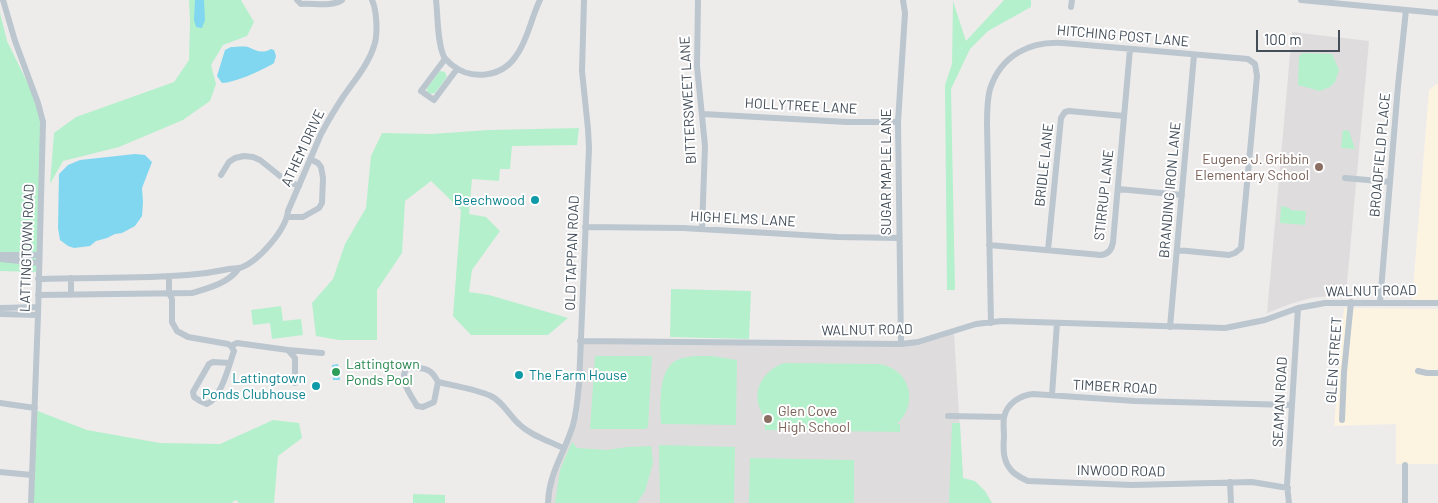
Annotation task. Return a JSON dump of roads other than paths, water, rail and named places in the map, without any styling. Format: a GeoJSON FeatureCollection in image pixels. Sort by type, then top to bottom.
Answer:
{"type":"FeatureCollection","features":[{"type":"Feature","properties":{"kind":"street","name":"LATTINGTOWN ROAD"},"geometry":{"type":"LineString","coordinates":[[3,0],[15,41],[38,103],[42,122],[38,315],[31,503]]}},
{"type":"Feature","properties":{"kind":"street"},"geometry":{"type":"LineString","coordinates":[[298,0],[301,4],[331,4],[342,0]]}},
{"type":"Feature","properties":{"kind":"street","name":"ATHEM DRIVE"},"geometry":{"type":"LineString","coordinates":[[38,279],[197,274],[239,268],[250,262],[266,248],[288,216],[310,159],[328,121],[369,59],[375,45],[376,13],[372,0]]}},
{"type":"Feature","properties":{"kind":"street"},"geometry":{"type":"LineString","coordinates":[[436,0],[445,58],[458,69],[483,75],[495,73],[516,57],[540,0]]}},
{"type":"Feature","properties":{"kind":"street","name":"OLD TAPPAN ROAD"},"geometry":{"type":"LineString","coordinates":[[548,503],[553,473],[571,431],[576,411],[579,384],[589,148],[582,71],[584,0]]}},
{"type":"Feature","properties":{"kind":"street","name":"BITTERSWEET LANE"},"geometry":{"type":"LineString","coordinates":[[698,0],[697,66],[705,146],[702,229]]}},
{"type":"Feature","properties":{"kind":"street","name":"SUGAR MAPLE LANE"},"geometry":{"type":"LineString","coordinates":[[901,344],[898,122],[905,13],[902,0]]}},
{"type":"Feature","properties":{"kind":"street"},"geometry":{"type":"LineString","coordinates":[[1301,0],[1438,12]]}},
{"type":"Feature","properties":{"kind":"street","name":"BROADFIELD PLACE"},"geometry":{"type":"LineString","coordinates":[[1380,302],[1406,10]]}},
{"type":"Feature","properties":{"kind":"street","name":"HITCHING POST LANE"},"geometry":{"type":"LineString","coordinates":[[991,323],[987,124],[990,89],[1006,62],[1018,52],[1038,44],[1050,42],[1248,59],[1255,64],[1257,76],[1242,244],[1239,251],[1229,255],[1177,250]]}},
{"type":"Feature","properties":{"kind":"street","name":"STIRRUP LANE"},"geometry":{"type":"LineString","coordinates":[[989,245],[1101,255],[1108,253],[1113,242],[1130,49]]}},
{"type":"Feature","properties":{"kind":"street","name":"BRANDING IRON LANE"},"geometry":{"type":"LineString","coordinates":[[1170,327],[1194,55]]}},
{"type":"Feature","properties":{"kind":"street"},"geometry":{"type":"LineString","coordinates":[[445,58],[421,90],[434,100],[458,69]]}},
{"type":"Feature","properties":{"kind":"street","name":"BRIDLE LANE"},"geometry":{"type":"LineString","coordinates":[[1048,250],[1061,118],[1065,112],[1069,111],[1124,116]]}},
{"type":"Feature","properties":{"kind":"street","name":"HOLLYTREE LANE"},"geometry":{"type":"LineString","coordinates":[[702,114],[846,122],[898,122]]}},
{"type":"Feature","properties":{"kind":"street"},"geometry":{"type":"LineString","coordinates":[[221,175],[228,162],[235,158],[253,157],[260,160],[285,180],[299,186]]}},
{"type":"Feature","properties":{"kind":"street"},"geometry":{"type":"LineString","coordinates":[[288,216],[303,217],[319,208],[322,203],[323,178],[321,167],[310,159]]}},
{"type":"Feature","properties":{"kind":"street"},"geometry":{"type":"LineString","coordinates":[[1345,178],[1390,182]]}},
{"type":"Feature","properties":{"kind":"street"},"geometry":{"type":"LineString","coordinates":[[1118,189],[1182,195]]}},
{"type":"Feature","properties":{"kind":"street","name":"HIGH ELMS LANE"},"geometry":{"type":"LineString","coordinates":[[585,227],[702,229],[837,237],[899,238]]}},
{"type":"Feature","properties":{"kind":"street"},"geometry":{"type":"LineString","coordinates":[[0,255],[39,255]]}},
{"type":"Feature","properties":{"kind":"street"},"geometry":{"type":"LineString","coordinates":[[0,259],[39,263]]}},
{"type":"Feature","properties":{"kind":"street","name":"ATHEM DRIVE"},"geometry":{"type":"LineString","coordinates":[[38,295],[192,293],[234,276],[239,268]]}},
{"type":"Feature","properties":{"kind":"street"},"geometry":{"type":"LineString","coordinates":[[169,276],[169,293],[172,298],[172,322],[177,331],[188,337],[228,344],[232,346],[234,351],[230,363],[217,395],[212,402],[207,404],[194,397],[193,392],[209,364],[213,362],[230,363]]}},
{"type":"Feature","properties":{"kind":"street"},"geometry":{"type":"LineString","coordinates":[[71,278],[71,295]]}},
{"type":"Feature","properties":{"kind":"street","name":"GLEN STREET"},"geometry":{"type":"LineString","coordinates":[[1342,420],[1344,372],[1351,302]]}},
{"type":"Feature","properties":{"kind":"street","name":"WALNUT ROAD"},"geometry":{"type":"LineString","coordinates":[[580,341],[901,344],[918,342],[976,324],[1002,321],[1207,328],[1237,327],[1265,320],[1301,307],[1324,303],[1438,302]]}},
{"type":"Feature","properties":{"kind":"street"},"geometry":{"type":"LineString","coordinates":[[0,308],[38,307]]}},
{"type":"Feature","properties":{"kind":"street","name":"SEAMAN ROAD"},"geometry":{"type":"LineString","coordinates":[[1290,503],[1288,488],[1292,405],[1301,307]]}},
{"type":"Feature","properties":{"kind":"street"},"geometry":{"type":"LineString","coordinates":[[0,314],[38,315]]}},
{"type":"Feature","properties":{"kind":"street"},"geometry":{"type":"LineString","coordinates":[[1052,395],[1057,323]]}},
{"type":"Feature","properties":{"kind":"street"},"geometry":{"type":"LineString","coordinates":[[232,346],[237,343],[322,353]]}},
{"type":"Feature","properties":{"kind":"street"},"geometry":{"type":"LineString","coordinates":[[288,350],[295,358],[295,383]]}},
{"type":"Feature","properties":{"kind":"street"},"geometry":{"type":"LineString","coordinates":[[408,367],[434,372],[438,382],[434,402],[423,407],[418,406],[402,378],[408,367]]}},
{"type":"Feature","properties":{"kind":"street"},"geometry":{"type":"LineString","coordinates":[[1418,371],[1427,373],[1438,372]]}},
{"type":"Feature","properties":{"kind":"street"},"geometry":{"type":"LineString","coordinates":[[438,382],[481,392],[492,397],[526,430],[564,448]]}},
{"type":"Feature","properties":{"kind":"street","name":"TIMBER ROAD"},"geometry":{"type":"LineString","coordinates":[[1004,417],[1010,405],[1021,397],[1033,394],[1135,402],[1292,405]]}},
{"type":"Feature","properties":{"kind":"street"},"geometry":{"type":"LineString","coordinates":[[0,403],[35,408]]}},
{"type":"Feature","properties":{"kind":"street"},"geometry":{"type":"LineString","coordinates":[[948,416],[1004,417]]}},
{"type":"Feature","properties":{"kind":"street","name":"INWOOD ROAD"},"geometry":{"type":"LineString","coordinates":[[1004,417],[1003,446],[1005,459],[1014,473],[1028,481],[1132,485],[1252,482],[1288,488]]}},
{"type":"Feature","properties":{"kind":"street"},"geometry":{"type":"LineString","coordinates":[[1405,503],[1406,466]]}},
{"type":"Feature","properties":{"kind":"street"},"geometry":{"type":"LineString","coordinates":[[0,472],[32,476]]}},
{"type":"Feature","properties":{"kind":"street"},"geometry":{"type":"LineString","coordinates":[[1230,482],[1231,503]]}},
{"type":"Feature","properties":{"kind":"water"},"geometry":{"type":"Polygon","coordinates":[[[195,0],[204,0],[205,20],[202,28],[196,27],[194,20],[195,0]]]}},
{"type":"Feature","properties":{"kind":"water"},"geometry":{"type":"Polygon","coordinates":[[[231,47],[248,47],[262,52],[271,49],[274,50],[276,56],[274,63],[263,69],[241,79],[222,83],[217,76],[225,50],[231,47]]]}},
{"type":"Feature","properties":{"kind":"water"},"geometry":{"type":"Polygon","coordinates":[[[135,154],[145,155],[152,162],[142,188],[142,216],[135,226],[122,233],[96,241],[90,246],[74,248],[60,240],[58,228],[59,174],[68,165],[80,160],[135,154]]]}},
{"type":"Feature","properties":{"kind":"water","name":"Lattingtown Ponds Pool"},"geometry":{"type":"Polygon","coordinates":[[[338,364],[340,380],[333,380],[332,365],[338,364]]]}},
{"type":"Feature","properties":{"kind":"place","name":"Eugene J. Gribbin Elementary School"},"geometry":{"type":"Point","coordinates":[1319,167]}},
{"type":"Feature","properties":{"kind":"place","name":"Beechwood"},"geometry":{"type":"Point","coordinates":[535,200]}},
{"type":"Feature","properties":{"kind":"place","name":"Lattingtown Ponds Pool"},"geometry":{"type":"Point","coordinates":[336,372]}},
{"type":"Feature","properties":{"kind":"place","name":"The Farm House"},"geometry":{"type":"Point","coordinates":[519,375]}},
{"type":"Feature","properties":{"kind":"place","name":"Lattingtown Ponds Clubhouse"},"geometry":{"type":"Point","coordinates":[316,386]}},
{"type":"Feature","properties":{"kind":"place","name":"Glen Cove High School"},"geometry":{"type":"Point","coordinates":[768,419]}}]}
